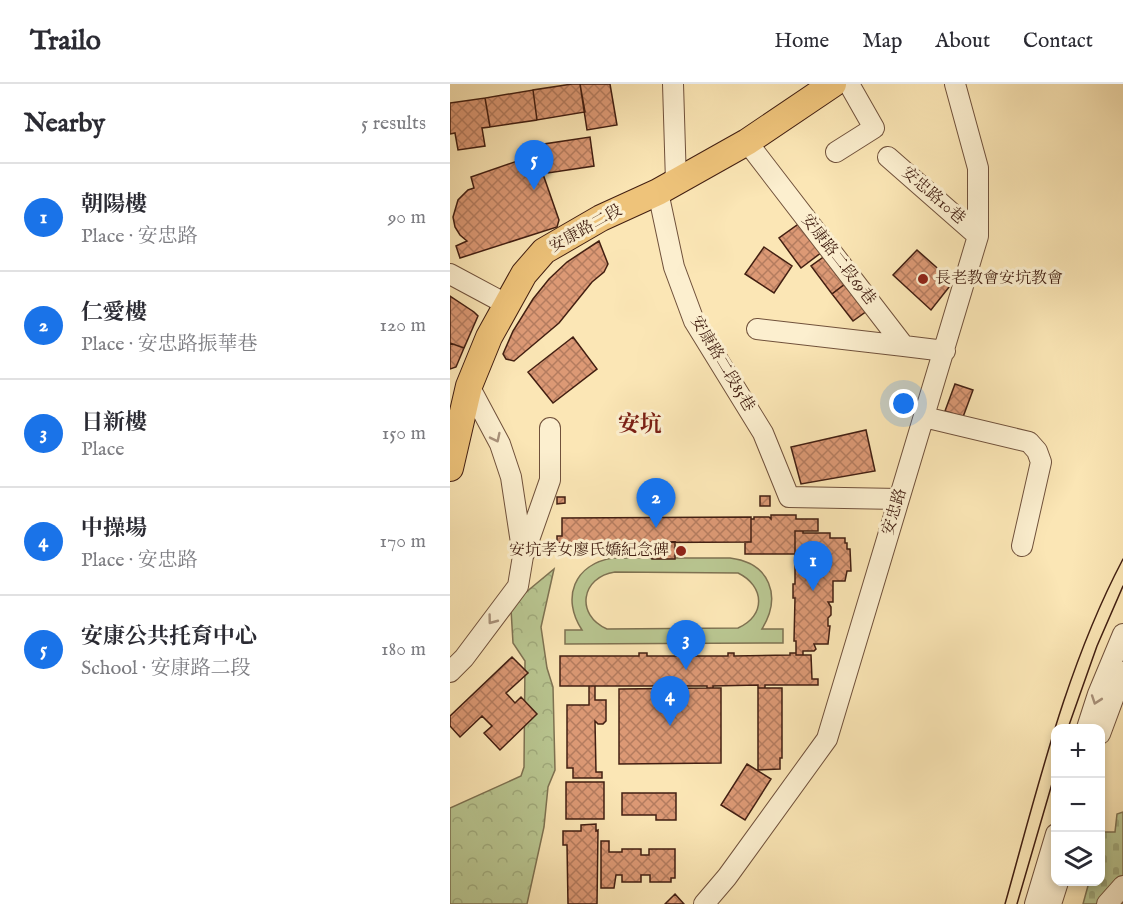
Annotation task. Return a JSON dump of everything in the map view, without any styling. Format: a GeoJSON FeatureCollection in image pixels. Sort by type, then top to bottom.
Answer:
{"type":"FeatureCollection","features":[{"type":"Feature","properties":{"kind":"main road","name":"安康路二段"},"geometry":{"type":"LineString","coordinates":[[450,468],[469,386],[489,338],[524,274],[544,251],[601,218],[667,187],[747,142],[833,84]]}},
{"type":"Feature","properties":{"kind":"street","name":"安康路二段85巷"},"geometry":{"type":"LineString","coordinates":[[673,84],[667,187],[674,267],[694,321],[763,434],[789,497],[899,499]]}},
{"type":"Feature","properties":{"kind":"street"},"geometry":{"type":"LineString","coordinates":[[836,152],[874,128],[849,84]]}},
{"type":"Feature","properties":{"kind":"street","name":"安忠路"},"geometry":{"type":"LineString","coordinates":[[704,904],[727,877],[827,739],[978,236],[978,168],[955,84]]}},
{"type":"Feature","properties":{"kind":"street","name":"安康路二段69巷"},"geometry":{"type":"LineString","coordinates":[[747,142],[904,346]]}},
{"type":"Feature","properties":{"kind":"street","name":"安忠路10巷"},"geometry":{"type":"LineString","coordinates":[[888,157],[978,236]]}},
{"type":"Feature","properties":{"kind":"street"},"geometry":{"type":"LineString","coordinates":[[450,274],[506,304]]}},
{"type":"Feature","properties":{"kind":"street"},"geometry":{"type":"LineString","coordinates":[[757,329],[945,351]]}},
{"type":"Feature","properties":{"kind":"street"},"geometry":{"type":"LineString","coordinates":[[469,386],[500,444],[511,477],[523,556]]}},
{"type":"Feature","properties":{"kind":"street"},"geometry":{"type":"LineString","coordinates":[[924,417],[1029,442],[1037,451],[1041,462],[1022,546]]}},
{"type":"Feature","properties":{"kind":"street"},"geometry":{"type":"LineString","coordinates":[[450,672],[464,658],[518,586],[523,556],[550,480],[550,428]]}},
{"type":"Feature","properties":{"kind":"street"},"geometry":{"type":"LineString","coordinates":[[1089,724],[1098,694],[1123,634]]}},
{"type":"Feature","properties":{"kind":"street"},"geometry":{"type":"LineString","coordinates":[[1105,724],[1123,672]]}},
{"type":"Feature","properties":{"kind":"street"},"geometry":{"type":"LineString","coordinates":[[1035,904],[1051,851]]}},
{"type":"Feature","properties":{"kind":"street"},"geometry":{"type":"LineString","coordinates":[[712,904],[727,877]]}},
{"type":"Feature","properties":{"kind":"street"},"geometry":{"type":"LineString","coordinates":[[1051,904],[1057,886]]}},
{"type":"Feature","properties":{"kind":"street"},"geometry":{"type":"LineString","coordinates":[[1107,904],[1123,886]]}},
{"type":"Feature","properties":{"kind":"green space"},"geometry":{"type":"Polygon","coordinates":[[[613,558],[730,558],[744,561],[763,574],[771,593],[768,617],[762,629],[783,629],[783,643],[565,644],[565,630],[582,630],[572,606],[575,584],[589,567],[613,558]],[[615,572],[595,581],[586,597],[587,606],[590,615],[607,629],[738,628],[754,616],[759,601],[753,585],[738,573],[615,572]]]}},
{"type":"Feature","properties":{"kind":"green space"},"geometry":{"type":"Polygon","coordinates":[[[554,569],[541,627],[547,668],[553,687],[555,770],[548,787],[544,827],[527,904],[450,904],[450,808],[521,776],[524,767],[525,661],[513,643],[511,609],[519,598],[554,569]]]}},
{"type":"Feature","properties":{"kind":"green space"},"geometry":{"type":"Polygon","coordinates":[[[1123,812],[1123,904],[1083,904],[1088,886],[1105,886],[1105,832],[1115,832],[1117,814],[1123,812]]]}},
{"type":"Feature","properties":{"kind":"building"},"geometry":{"type":"Polygon","coordinates":[[[580,84],[585,112],[537,120],[533,90],[580,84]]]}},
{"type":"Feature","properties":{"kind":"building"},"geometry":{"type":"Polygon","coordinates":[[[580,84],[610,84],[617,125],[587,130],[580,84]]]}},
{"type":"Feature","properties":{"kind":"building"},"geometry":{"type":"Polygon","coordinates":[[[533,90],[537,120],[490,127],[485,98],[533,90]]]}},
{"type":"Feature","properties":{"kind":"building"},"geometry":{"type":"Polygon","coordinates":[[[485,98],[490,127],[482,128],[485,146],[458,150],[455,133],[450,134],[450,103],[485,98]]]}},
{"type":"Feature","properties":{"kind":"building"},"geometry":{"type":"Polygon","coordinates":[[[590,137],[594,166],[548,173],[544,144],[590,137]]]}},
{"type":"Feature","properties":{"kind":"building"},"geometry":{"type":"Polygon","coordinates":[[[532,156],[537,157],[559,220],[557,227],[460,258],[456,246],[467,241],[455,227],[453,217],[458,200],[468,190],[474,188],[471,177],[532,156]]]}},
{"type":"Feature","properties":{"kind":"building"},"geometry":{"type":"Polygon","coordinates":[[[804,220],[826,249],[801,268],[779,238],[804,220]]]}},
{"type":"Feature","properties":{"kind":"building"},"geometry":{"type":"Polygon","coordinates":[[[599,241],[608,264],[604,272],[592,282],[559,323],[514,361],[506,359],[503,354],[513,331],[533,299],[567,262],[599,241]]]}},
{"type":"Feature","properties":{"kind":"building"},"geometry":{"type":"Polygon","coordinates":[[[764,247],[792,266],[774,293],[745,274],[764,247]]]}},
{"type":"Feature","properties":{"kind":"building","name":"長老教會安坑教會"},"geometry":{"type":"Polygon","coordinates":[[[917,250],[953,282],[931,310],[893,275],[917,250]]]}},
{"type":"Feature","properties":{"kind":"building"},"geometry":{"type":"Polygon","coordinates":[[[829,253],[850,280],[832,294],[811,266],[829,253]]]}},
{"type":"Feature","properties":{"kind":"building"},"geometry":{"type":"Polygon","coordinates":[[[850,280],[871,308],[853,321],[832,294],[850,280]]]}},
{"type":"Feature","properties":{"kind":"building"},"geometry":{"type":"Polygon","coordinates":[[[450,296],[478,316],[464,348],[450,343],[450,296]]]}},
{"type":"Feature","properties":{"kind":"building"},"geometry":{"type":"Polygon","coordinates":[[[573,337],[597,369],[553,403],[528,372],[573,337]]]}},
{"type":"Feature","properties":{"kind":"building"},"geometry":{"type":"Polygon","coordinates":[[[450,343],[464,348],[456,367],[450,369],[450,343]]]}},
{"type":"Feature","properties":{"kind":"building"},"geometry":{"type":"Polygon","coordinates":[[[955,384],[973,390],[963,417],[945,411],[955,384]]]}},
{"type":"Feature","properties":{"kind":"building"},"geometry":{"type":"Polygon","coordinates":[[[866,430],[875,471],[801,484],[791,447],[866,430]]]}},
{"type":"Feature","properties":{"kind":"building"},"geometry":{"type":"Polygon","coordinates":[[[760,496],[770,496],[770,506],[760,506],[760,496]]]}},
{"type":"Feature","properties":{"kind":"building"},"geometry":{"type":"Polygon","coordinates":[[[557,497],[565,497],[565,503],[557,504],[557,497]]]}},
{"type":"Feature","properties":{"kind":"building"},"geometry":{"type":"Polygon","coordinates":[[[771,515],[796,515],[796,519],[818,519],[818,531],[795,531],[795,554],[745,554],[745,542],[751,542],[751,519],[769,517],[771,519],[771,515]]]}},
{"type":"Feature","properties":{"kind":"building"},"geometry":{"type":"Polygon","coordinates":[[[751,517],[751,542],[557,543],[557,536],[562,536],[562,518],[751,517]]]}},
{"type":"Feature","properties":{"kind":"building"},"geometry":{"type":"Polygon","coordinates":[[[795,531],[830,533],[830,538],[845,538],[847,549],[850,549],[851,571],[847,571],[845,581],[833,581],[833,602],[828,602],[831,615],[828,618],[828,626],[830,626],[828,644],[814,644],[816,649],[814,651],[803,651],[803,655],[796,655],[796,641],[794,641],[795,531]]]}},
{"type":"Feature","properties":{"kind":"building"},"geometry":{"type":"Polygon","coordinates":[[[675,542],[675,559],[652,559],[652,543],[675,542]]]}},
{"type":"Feature","properties":{"kind":"building"},"geometry":{"type":"Polygon","coordinates":[[[639,653],[647,653],[647,656],[728,656],[728,653],[734,653],[734,656],[790,655],[790,653],[811,655],[812,679],[818,679],[818,685],[765,685],[765,688],[758,688],[758,685],[713,686],[713,688],[707,688],[707,686],[661,688],[661,686],[560,686],[560,656],[639,656],[639,653]]]}},
{"type":"Feature","properties":{"kind":"building"},"geometry":{"type":"Polygon","coordinates":[[[512,657],[528,673],[506,693],[515,703],[521,697],[537,714],[500,750],[484,733],[492,726],[482,716],[460,737],[450,726],[450,716],[512,657]]]}},
{"type":"Feature","properties":{"kind":"building"},"geometry":{"type":"Polygon","coordinates":[[[589,686],[595,686],[595,700],[606,700],[606,721],[598,724],[595,721],[596,772],[602,772],[602,778],[573,778],[573,768],[567,768],[567,705],[589,705],[589,686]]]}},
{"type":"Feature","properties":{"kind":"building"},"geometry":{"type":"Polygon","coordinates":[[[721,688],[721,763],[619,764],[619,689],[721,688]]]}},
{"type":"Feature","properties":{"kind":"building"},"geometry":{"type":"Polygon","coordinates":[[[758,688],[782,688],[780,769],[758,770],[758,688]]]}},
{"type":"Feature","properties":{"kind":"building"},"geometry":{"type":"Polygon","coordinates":[[[747,764],[771,779],[745,820],[721,805],[747,764]]]}},
{"type":"Feature","properties":{"kind":"building"},"geometry":{"type":"Polygon","coordinates":[[[566,782],[604,782],[604,819],[566,819],[566,782]]]}},
{"type":"Feature","properties":{"kind":"building"},"geometry":{"type":"Polygon","coordinates":[[[622,793],[676,793],[676,820],[656,820],[656,815],[622,815],[622,793]]]}},
{"type":"Feature","properties":{"kind":"building"},"geometry":{"type":"Polygon","coordinates":[[[596,824],[596,831],[598,830],[597,904],[568,904],[567,845],[563,845],[563,831],[581,831],[581,825],[596,824]]]}},
{"type":"Feature","properties":{"kind":"building"},"geometry":{"type":"Polygon","coordinates":[[[601,841],[609,841],[609,852],[641,849],[641,855],[649,855],[649,849],[675,849],[675,878],[671,878],[671,882],[650,882],[650,875],[641,875],[641,882],[622,882],[622,875],[616,875],[614,888],[601,888],[601,841]]]}},
{"type":"Feature","properties":{"kind":"building"},"geometry":{"type":"Polygon","coordinates":[[[675,894],[684,904],[665,904],[675,894]]]}},
{"type":"Feature","properties":{"kind":"tram line"},"geometry":{"type":"LineString","coordinates":[[1005,904],[1069,685],[1085,642],[1123,559]]}},
{"type":"Feature","properties":{"kind":"tram line"},"geometry":{"type":"LineString","coordinates":[[1069,724],[1097,646],[1123,586]]}},
{"type":"Feature","properties":{"kind":"tram line"},"geometry":{"type":"LineString","coordinates":[[1017,904],[1054,778]]}},
{"type":"Feature","properties":{"kind":"place","name":"安康公共托育中心"},"geometry":{"type":"Point","coordinates":[534,190]}},
{"type":"Feature","properties":{"kind":"place","name":"長老教會安坑教會"},"geometry":{"type":"Point","coordinates":[923,279]}},
{"type":"Feature","properties":{"kind":"place","name":"仁愛樓"},"geometry":{"type":"Point","coordinates":[656,528]}},
{"type":"Feature","properties":{"kind":"place","name":"安坑孝女廖氏嬌紀念碑"},"geometry":{"type":"Point","coordinates":[681,551]}},
{"type":"Feature","properties":{"kind":"place","name":"朝陽樓"},"geometry":{"type":"Point","coordinates":[813,591]}},
{"type":"Feature","properties":{"kind":"place","name":"日新樓"},"geometry":{"type":"Point","coordinates":[686,670]}},
{"type":"Feature","properties":{"kind":"place","name":"中操場"},"geometry":{"type":"Point","coordinates":[670,726]}},
{"type":"Feature","properties":{"kind":"district","name":"安坑"},"geometry":{"type":"Point","coordinates":[640,425]}}]}
